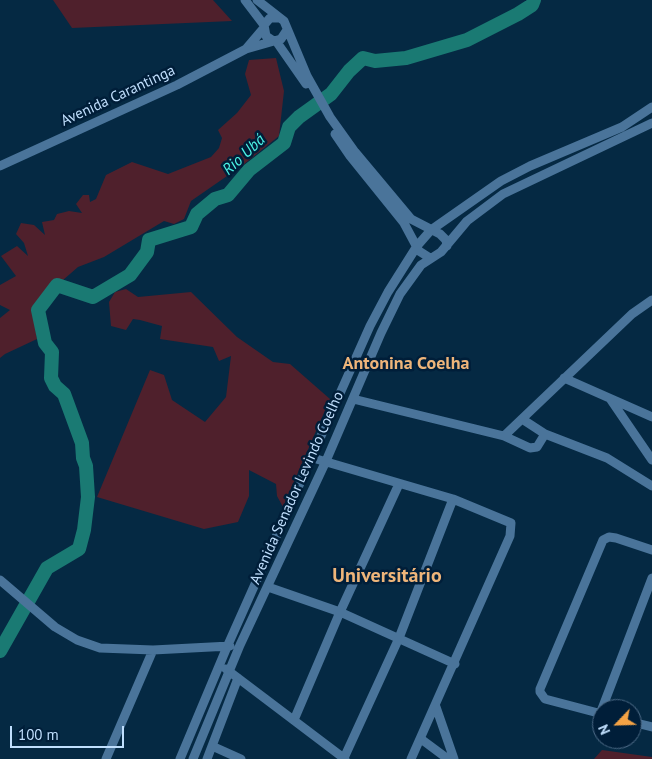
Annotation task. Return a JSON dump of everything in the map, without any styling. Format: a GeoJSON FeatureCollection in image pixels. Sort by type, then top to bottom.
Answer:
{"type":"FeatureCollection","features":[{"type":"Feature","properties":{"kind":"street"},"geometry":{"type":"LineString","coordinates":[[244,0],[264,27],[266,36],[274,40],[311,88]]}},
{"type":"Feature","properties":{"kind":"street"},"geometry":{"type":"LineString","coordinates":[[257,0],[284,21],[286,30],[311,88],[350,156],[408,229],[421,253],[430,258]]}},
{"type":"Feature","properties":{"kind":"street"},"geometry":{"type":"LineString","coordinates":[[264,27],[270,18],[279,18]]}},
{"type":"Feature","properties":{"kind":"street","name":"Avenida Carantinga"},"geometry":{"type":"LineString","coordinates":[[246,49],[264,27]]}},
{"type":"Feature","properties":{"kind":"street"},"geometry":{"type":"LineString","coordinates":[[274,40],[285,35],[286,30]]}},
{"type":"Feature","properties":{"kind":"street","name":"Avenida Carantinga"},"geometry":{"type":"LineString","coordinates":[[0,166],[177,85],[246,49],[274,40]]}},
{"type":"Feature","properties":{"kind":"street"},"geometry":{"type":"LineString","coordinates":[[180,759],[227,647],[313,458],[370,326],[388,292],[417,246],[431,230],[502,181],[530,166],[622,127],[652,107]]}},
{"type":"Feature","properties":{"kind":"street"},"geometry":{"type":"LineString","coordinates":[[328,118],[411,219],[443,237],[447,246]]}},
{"type":"Feature","properties":{"kind":"street","name":"Avenida Senador Levindo Coelho"},"geometry":{"type":"LineString","coordinates":[[192,759],[240,645],[326,461],[381,333],[400,294],[421,266],[447,246],[466,221],[503,194],[652,123]]}},
{"type":"Feature","properties":{"kind":"street"},"geometry":{"type":"LineString","coordinates":[[504,436],[641,306],[652,300]]}},
{"type":"Feature","properties":{"kind":"street"},"geometry":{"type":"LineString","coordinates":[[564,378],[652,417]]}},
{"type":"Feature","properties":{"kind":"street"},"geometry":{"type":"LineString","coordinates":[[353,399],[504,436],[532,448],[537,447],[545,434]]}},
{"type":"Feature","properties":{"kind":"street"},"geometry":{"type":"LineString","coordinates":[[610,399],[652,460]]}},
{"type":"Feature","properties":{"kind":"street"},"geometry":{"type":"LineString","coordinates":[[522,419],[545,434],[607,458],[652,486]]}},
{"type":"Feature","properties":{"kind":"street"},"geometry":{"type":"LineString","coordinates":[[313,458],[453,499],[511,523],[512,531],[436,707],[411,759]]}},
{"type":"Feature","properties":{"kind":"street"},"geometry":{"type":"LineString","coordinates":[[294,720],[340,612],[399,484]]}},
{"type":"Feature","properties":{"kind":"street"},"geometry":{"type":"LineString","coordinates":[[220,664],[344,758],[399,638],[453,499]]}},
{"type":"Feature","properties":{"kind":"street"},"geometry":{"type":"LineString","coordinates":[[592,712],[545,699],[540,689],[603,540],[609,537],[616,538],[652,550]]}},
{"type":"Feature","properties":{"kind":"street"},"geometry":{"type":"LineString","coordinates":[[607,699],[652,578]]}},
{"type":"Feature","properties":{"kind":"street"},"geometry":{"type":"LineString","coordinates":[[0,581],[34,611],[77,640],[100,648],[153,650],[240,645]]}},
{"type":"Feature","properties":{"kind":"street"},"geometry":{"type":"LineString","coordinates":[[268,587],[340,612],[455,664]]}},
{"type":"Feature","properties":{"kind":"street"},"geometry":{"type":"LineString","coordinates":[[106,759],[153,650]]}},
{"type":"Feature","properties":{"kind":"street"},"geometry":{"type":"LineString","coordinates":[[207,759],[238,678]]}},
{"type":"Feature","properties":{"kind":"street"},"geometry":{"type":"LineString","coordinates":[[436,707],[454,759]]}},
{"type":"Feature","properties":{"kind":"street"},"geometry":{"type":"LineString","coordinates":[[421,739],[448,759]]}},
{"type":"Feature","properties":{"kind":"street"},"geometry":{"type":"LineString","coordinates":[[212,746],[241,759]]}},
{"type":"Feature","properties":{"kind":"street"},"geometry":{"type":"LineString","coordinates":[[327,759],[332,749]]}},
{"type":"Feature","properties":{"kind":"shaded area"},"geometry":{"type":"Polygon","coordinates":[[[53,0],[213,0],[232,21],[72,28],[53,0]]]}},
{"type":"Feature","properties":{"kind":"shaded area"},"geometry":{"type":"Polygon","coordinates":[[[276,58],[284,91],[279,136],[243,165],[191,201],[184,219],[174,224],[164,221],[104,257],[78,267],[32,307],[37,339],[0,358],[0,318],[10,310],[0,305],[0,285],[16,276],[1,256],[17,246],[28,256],[24,243],[16,234],[21,223],[34,225],[45,235],[42,222],[54,220],[57,214],[69,211],[82,213],[76,204],[83,195],[89,195],[90,202],[96,199],[106,175],[132,162],[168,174],[211,157],[219,148],[222,138],[218,130],[237,113],[251,95],[245,74],[249,60],[276,58]]]}},
{"type":"Feature","properties":{"kind":"shaded area"},"geometry":{"type":"Polygon","coordinates":[[[126,289],[138,297],[191,292],[237,337],[273,362],[290,364],[330,399],[283,507],[277,496],[276,484],[249,470],[249,496],[238,522],[204,529],[97,497],[150,370],[164,375],[172,400],[205,422],[226,397],[231,356],[219,361],[213,347],[160,339],[162,326],[140,320],[133,319],[126,330],[111,326],[109,302],[115,292],[126,289]]]}},
{"type":"Feature","properties":{"kind":"shaded area"},"geometry":{"type":"Polygon","coordinates":[[[602,750],[652,757],[652,759],[594,759],[602,750]]]}},
{"type":"Feature","properties":{"kind":"waterway","name":"Rio Ubá"},"geometry":{"type":"LineString","coordinates":[[0,651],[47,568],[79,549],[84,530],[88,497],[82,443],[64,394],[55,386],[51,378],[52,352],[45,343],[38,310],[57,285],[93,297],[130,275],[147,252],[149,240],[191,227],[197,214],[215,199],[228,195],[249,170],[284,143],[289,127],[299,117],[331,94],[349,71],[363,58],[375,61],[406,58],[467,40],[518,14],[532,5],[534,0]]}},
{"type":"Feature","properties":{"kind":"district","name":"Antonina Coelha"},"geometry":{"type":"Point","coordinates":[406,364]}},
{"type":"Feature","properties":{"kind":"district","name":"Universitário"},"geometry":{"type":"Point","coordinates":[387,576]}}]}
